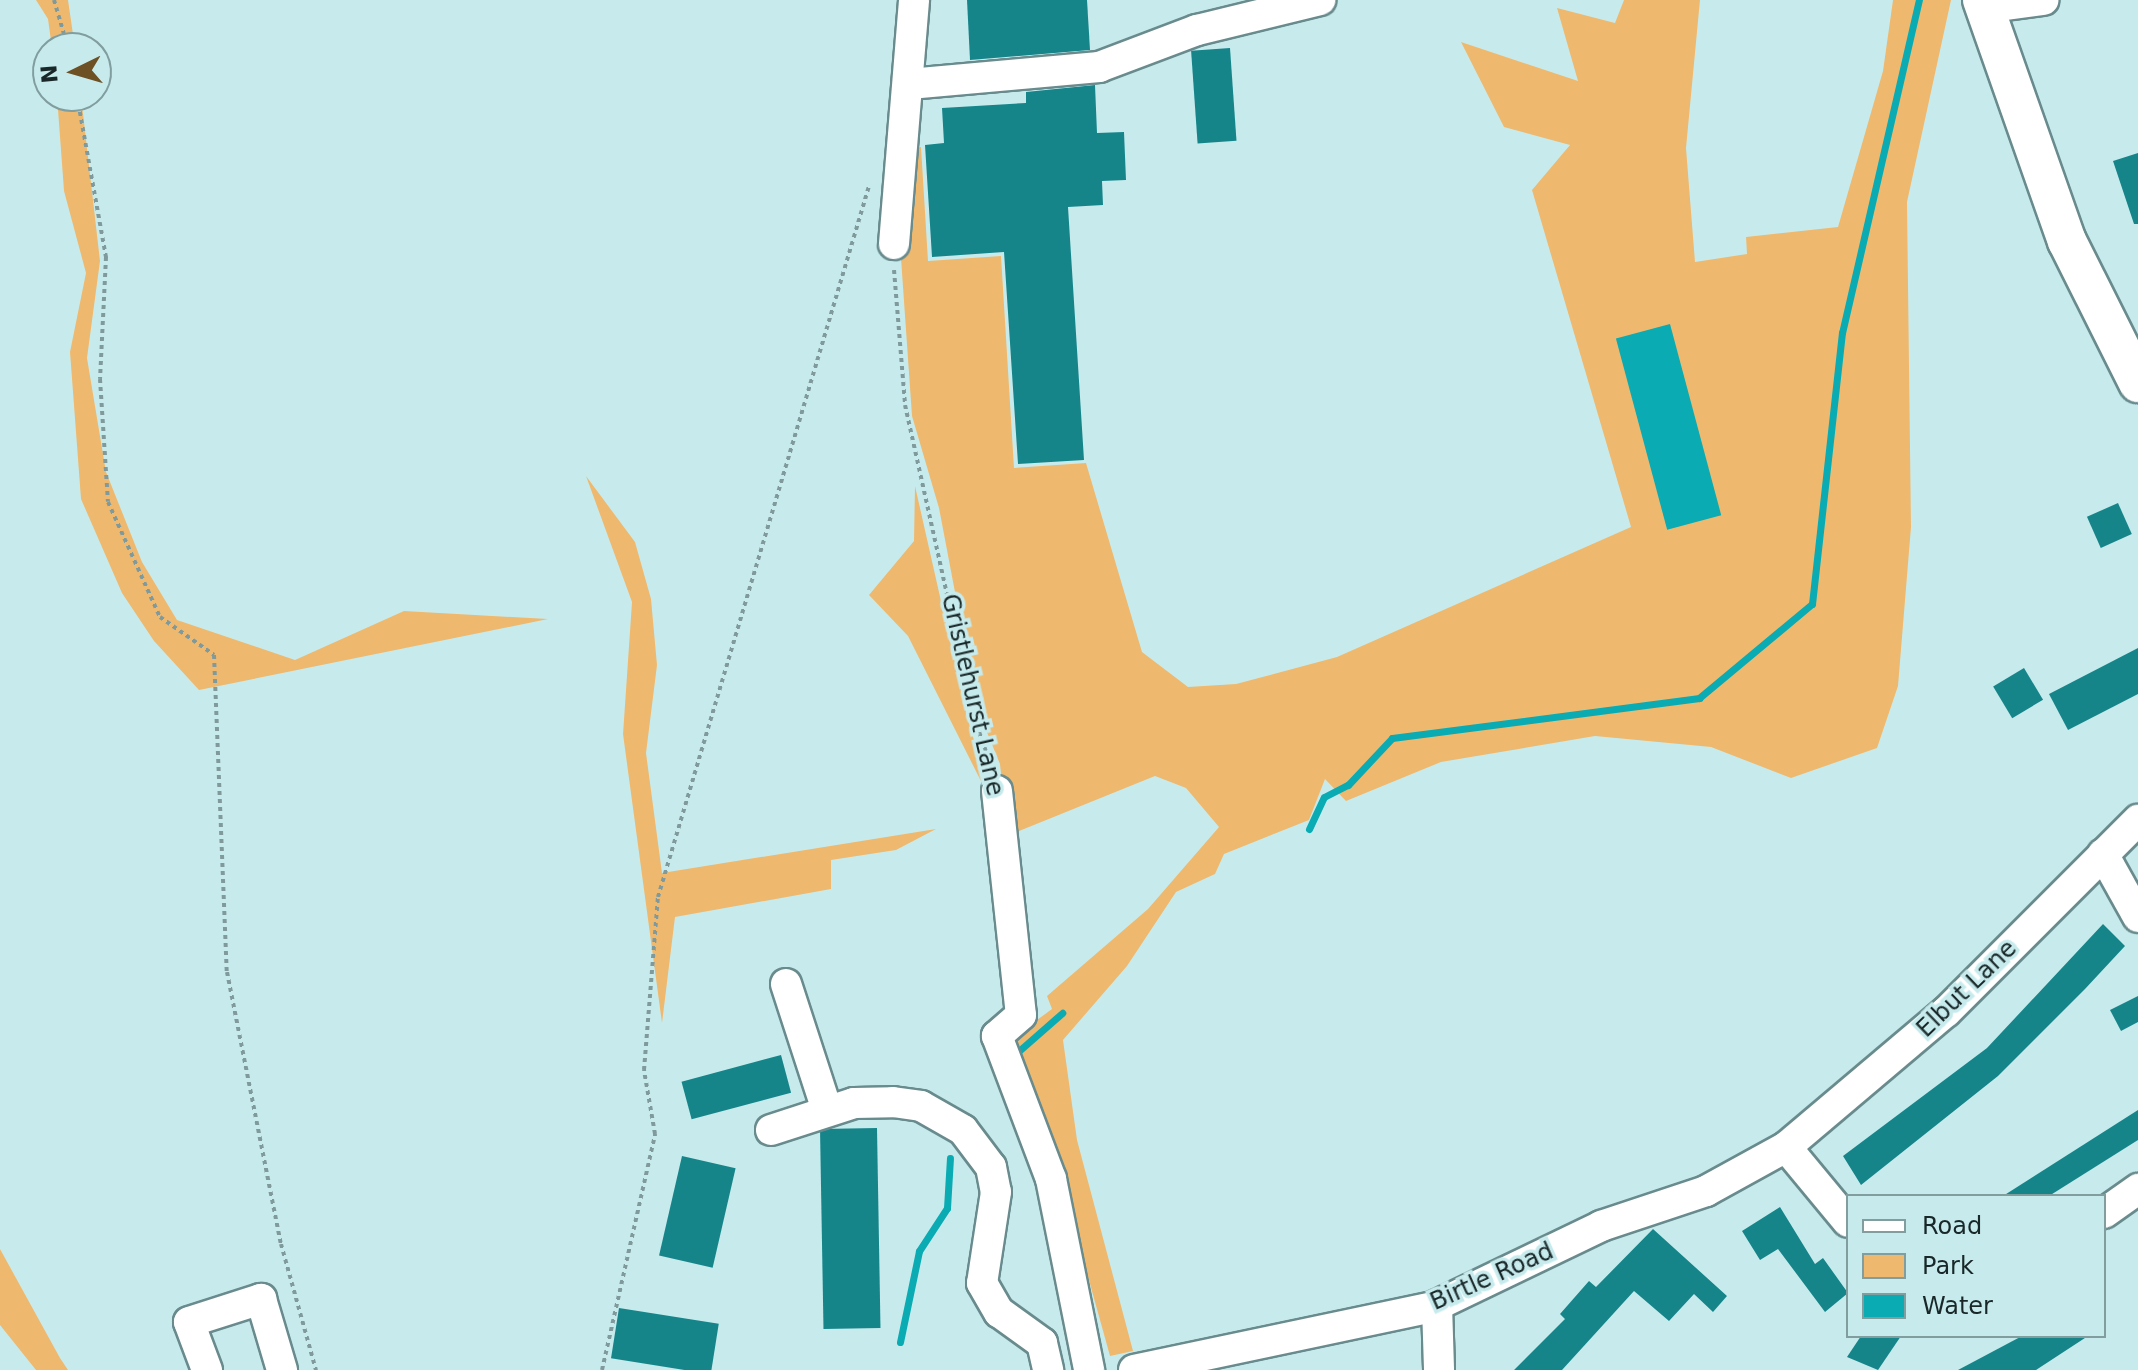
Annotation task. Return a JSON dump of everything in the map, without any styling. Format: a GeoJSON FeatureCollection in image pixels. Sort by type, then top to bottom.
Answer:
{"type":"FeatureCollection","features":[{"type":"Feature","properties":{"kind":"main road"},"geometry":{"type":"LineString","coordinates":[[1983,4],[2067,241],[2138,383]]}},
{"type":"Feature","properties":{"kind":"street"},"geometry":{"type":"LineString","coordinates":[[894,244],[914,0]]}},
{"type":"Feature","properties":{"kind":"street"},"geometry":{"type":"LineString","coordinates":[[909,84],[1099,67],[1197,30],[1320,0]]}},
{"type":"Feature","properties":{"kind":"street"},"geometry":{"type":"LineString","coordinates":[[1983,4],[2043,0]]}},
{"type":"Feature","properties":{"kind":"street","name":"Gristlehurst Lane"},"geometry":{"type":"LineString","coordinates":[[997,791],[1021,1015],[997,1036],[1008,1057],[1051,1179],[1089,1370]]}},
{"type":"Feature","properties":{"kind":"street","name":"Elbut Lane"},"geometry":{"type":"LineString","coordinates":[[1786,1147],[1946,1012],[2138,820]]}},
{"type":"Feature","properties":{"kind":"street"},"geometry":{"type":"LineString","coordinates":[[2103,854],[2138,917]]}},
{"type":"Feature","properties":{"kind":"street"},"geometry":{"type":"LineString","coordinates":[[786,984],[827,1110]]}},
{"type":"Feature","properties":{"kind":"street"},"geometry":{"type":"LineString","coordinates":[[771,1130],[854,1103],[921,1106],[963,1130],[991,1167],[996,1192],[982,1283],[999,1312],[1042,1343],[1048,1370]]}},
{"type":"Feature","properties":{"kind":"street"},"geometry":{"type":"LineString","coordinates":[[1786,1147],[1846,1220]]}},
{"type":"Feature","properties":{"kind":"street","name":"Birtle Road"},"geometry":{"type":"LineString","coordinates":[[1134,1370],[1437,1305],[1601,1226],[1706,1191],[1786,1147]]}},
{"type":"Feature","properties":{"kind":"street"},"geometry":{"type":"LineString","coordinates":[[2106,1212],[2138,1189]]}},
{"type":"Feature","properties":{"kind":"street"},"geometry":{"type":"LineString","coordinates":[[207,1370],[189,1322],[261,1299],[282,1370]]}},
{"type":"Feature","properties":{"kind":"street"},"geometry":{"type":"LineString","coordinates":[[1437,1305],[1443,1323],[1439,1370]]}},
{"type":"Feature","properties":{"kind":"path"},"geometry":{"type":"LineString","coordinates":[[54,0],[63,32]]}},
{"type":"Feature","properties":{"kind":"path"},"geometry":{"type":"LineString","coordinates":[[80,112],[106,257],[100,379],[108,502],[160,617],[214,655],[227,972],[281,1244],[316,1370]]}},
{"type":"Feature","properties":{"kind":"path"},"geometry":{"type":"LineString","coordinates":[[602,1370],[655,1134],[644,1070],[658,897],[874,170]]}},
{"type":"Feature","properties":{"kind":"path","name":"Gristlehurst Lane"},"geometry":{"type":"LineString","coordinates":[[894,244],[905,405],[997,791]]}},
{"type":"Feature","properties":{"kind":"green space"},"geometry":{"type":"Polygon","coordinates":[[[36,0],[68,0],[73,32],[50,32],[48,19],[36,0]]]}},
{"type":"Feature","properties":{"kind":"green space"},"geometry":{"type":"Polygon","coordinates":[[[1624,0],[1700,0],[1686,148],[1695,262],[1747,254],[1746,237],[1838,227],[1883,71],[1893,0],[1951,0],[1907,202],[1911,527],[1898,686],[1877,748],[1791,778],[1711,747],[1595,736],[1441,762],[1346,801],[1325,779],[1309,820],[1224,854],[1215,874],[1176,892],[1127,966],[1063,1040],[1077,1140],[1133,1351],[1110,1356],[1041,1107],[1011,1039],[1052,1009],[1047,996],[1148,909],[1219,827],[1186,788],[1155,776],[1007,836],[1000,764],[977,708],[939,508],[912,416],[900,244],[910,149],[921,147],[928,261],[1001,256],[1014,468],[1086,463],[1142,652],[1188,687],[1236,684],[1337,657],[1631,527],[1532,190],[1570,145],[1504,127],[1461,42],[1578,81],[1557,8],[1615,23],[1624,0]]]}},
{"type":"Feature","properties":{"kind":"green space"},"geometry":{"type":"Polygon","coordinates":[[[58,112],[83,112],[100,261],[87,358],[106,472],[142,562],[177,620],[295,660],[404,611],[548,619],[199,690],[154,641],[122,593],[81,499],[70,352],[86,273],[64,191],[58,112]]]}},
{"type":"Feature","properties":{"kind":"green space"},"geometry":{"type":"Polygon","coordinates":[[[586,476],[635,542],[651,599],[657,665],[646,753],[662,873],[936,829],[896,850],[831,860],[831,889],[675,917],[662,1023],[623,734],[632,602],[586,476]]]}},
{"type":"Feature","properties":{"kind":"green space"},"geometry":{"type":"Polygon","coordinates":[[[915,486],[967,716],[992,803],[908,636],[869,595],[914,541],[915,486]]]}},
{"type":"Feature","properties":{"kind":"green space"},"geometry":{"type":"Polygon","coordinates":[[[0,1249],[68,1370],[36,1370],[0,1325],[0,1249]]]}},
{"type":"Feature","properties":{"kind":"water"},"geometry":{"type":"Polygon","coordinates":[[[1670,324],[1721,515],[1667,530],[1616,338],[1670,324]]]}},
{"type":"Feature","properties":{"kind":"building"},"geometry":{"type":"Polygon","coordinates":[[[967,0],[1087,0],[1090,50],[970,60],[967,0]]]}},
{"type":"Feature","properties":{"kind":"building"},"geometry":{"type":"Polygon","coordinates":[[[1230,48],[1236,141],[1198,143],[1191,51],[1230,48]]]}},
{"type":"Feature","properties":{"kind":"building"},"geometry":{"type":"Polygon","coordinates":[[[1095,85],[1097,133],[1124,132],[1126,180],[1102,181],[1103,205],[1068,207],[1084,460],[1018,464],[1004,252],[932,257],[925,145],[944,143],[942,108],[1026,103],[1026,92],[1095,85]]]}},
{"type":"Feature","properties":{"kind":"building"},"geometry":{"type":"Polygon","coordinates":[[[2138,153],[2138,224],[2134,224],[2113,161],[2138,153]]]}},
{"type":"Feature","properties":{"kind":"building"},"geometry":{"type":"Polygon","coordinates":[[[2118,503],[2132,534],[2101,548],[2087,517],[2118,503]]]}},
{"type":"Feature","properties":{"kind":"building"},"geometry":{"type":"Polygon","coordinates":[[[2138,648],[2138,694],[2068,730],[2049,694],[2138,648]]]}},
{"type":"Feature","properties":{"kind":"building"},"geometry":{"type":"Polygon","coordinates":[[[2024,668],[2043,700],[2012,718],[1993,687],[2024,668]]]}},
{"type":"Feature","properties":{"kind":"building"},"geometry":{"type":"Polygon","coordinates":[[[2103,924],[2125,946],[1998,1076],[1861,1185],[1843,1156],[1987,1048],[2103,924]]]}},
{"type":"Feature","properties":{"kind":"building"},"geometry":{"type":"Polygon","coordinates":[[[2138,996],[2138,1022],[2121,1031],[2110,1010],[2138,996]]]}},
{"type":"Feature","properties":{"kind":"building"},"geometry":{"type":"Polygon","coordinates":[[[781,1055],[791,1093],[692,1119],[682,1082],[781,1055]]]}},
{"type":"Feature","properties":{"kind":"building"},"geometry":{"type":"Polygon","coordinates":[[[2138,1110],[2138,1140],[2052,1194],[2006,1194],[2138,1110]]]}},
{"type":"Feature","properties":{"kind":"building"},"geometry":{"type":"Polygon","coordinates":[[[877,1128],[880,1328],[823,1329],[820,1129],[877,1128]]]}},
{"type":"Feature","properties":{"kind":"building"},"geometry":{"type":"Polygon","coordinates":[[[682,1156],[736,1168],[713,1268],[659,1255],[682,1156]]]}},
{"type":"Feature","properties":{"kind":"building"},"geometry":{"type":"Polygon","coordinates":[[[1780,1207],[1815,1264],[1823,1258],[1846,1295],[1825,1312],[1778,1249],[1760,1260],[1742,1231],[1780,1207]]]}},
{"type":"Feature","properties":{"kind":"building"},"geometry":{"type":"Polygon","coordinates":[[[1653,1229],[1727,1296],[1713,1312],[1694,1294],[1669,1321],[1634,1291],[1562,1370],[1514,1370],[1565,1319],[1560,1314],[1589,1281],[1596,1287],[1653,1229]]]}},
{"type":"Feature","properties":{"kind":"building"},"geometry":{"type":"Polygon","coordinates":[[[619,1308],[719,1324],[711,1370],[684,1370],[611,1358],[619,1308]]]}},
{"type":"Feature","properties":{"kind":"building"},"geometry":{"type":"Polygon","coordinates":[[[1860,1338],[1900,1338],[1878,1370],[1847,1357],[1860,1338]]]}},
{"type":"Feature","properties":{"kind":"building"},"geometry":{"type":"Polygon","coordinates":[[[2018,1338],[2085,1338],[2036,1370],[1958,1370],[2018,1338]]]}},
{"type":"Feature","properties":{"kind":"waterway"},"geometry":{"type":"LineString","coordinates":[[1309,829],[1324,797],[1348,785],[1392,738],[1699,698],[1812,604],[1842,333],[1919,0]]}},
{"type":"Feature","properties":{"kind":"waterway"},"geometry":{"type":"LineString","coordinates":[[1012,1057],[1062,1013]]}},
{"type":"Feature","properties":{"kind":"waterway"},"geometry":{"type":"LineString","coordinates":[[900,1342],[919,1251],[947,1208],[950,1158]]}}]}
